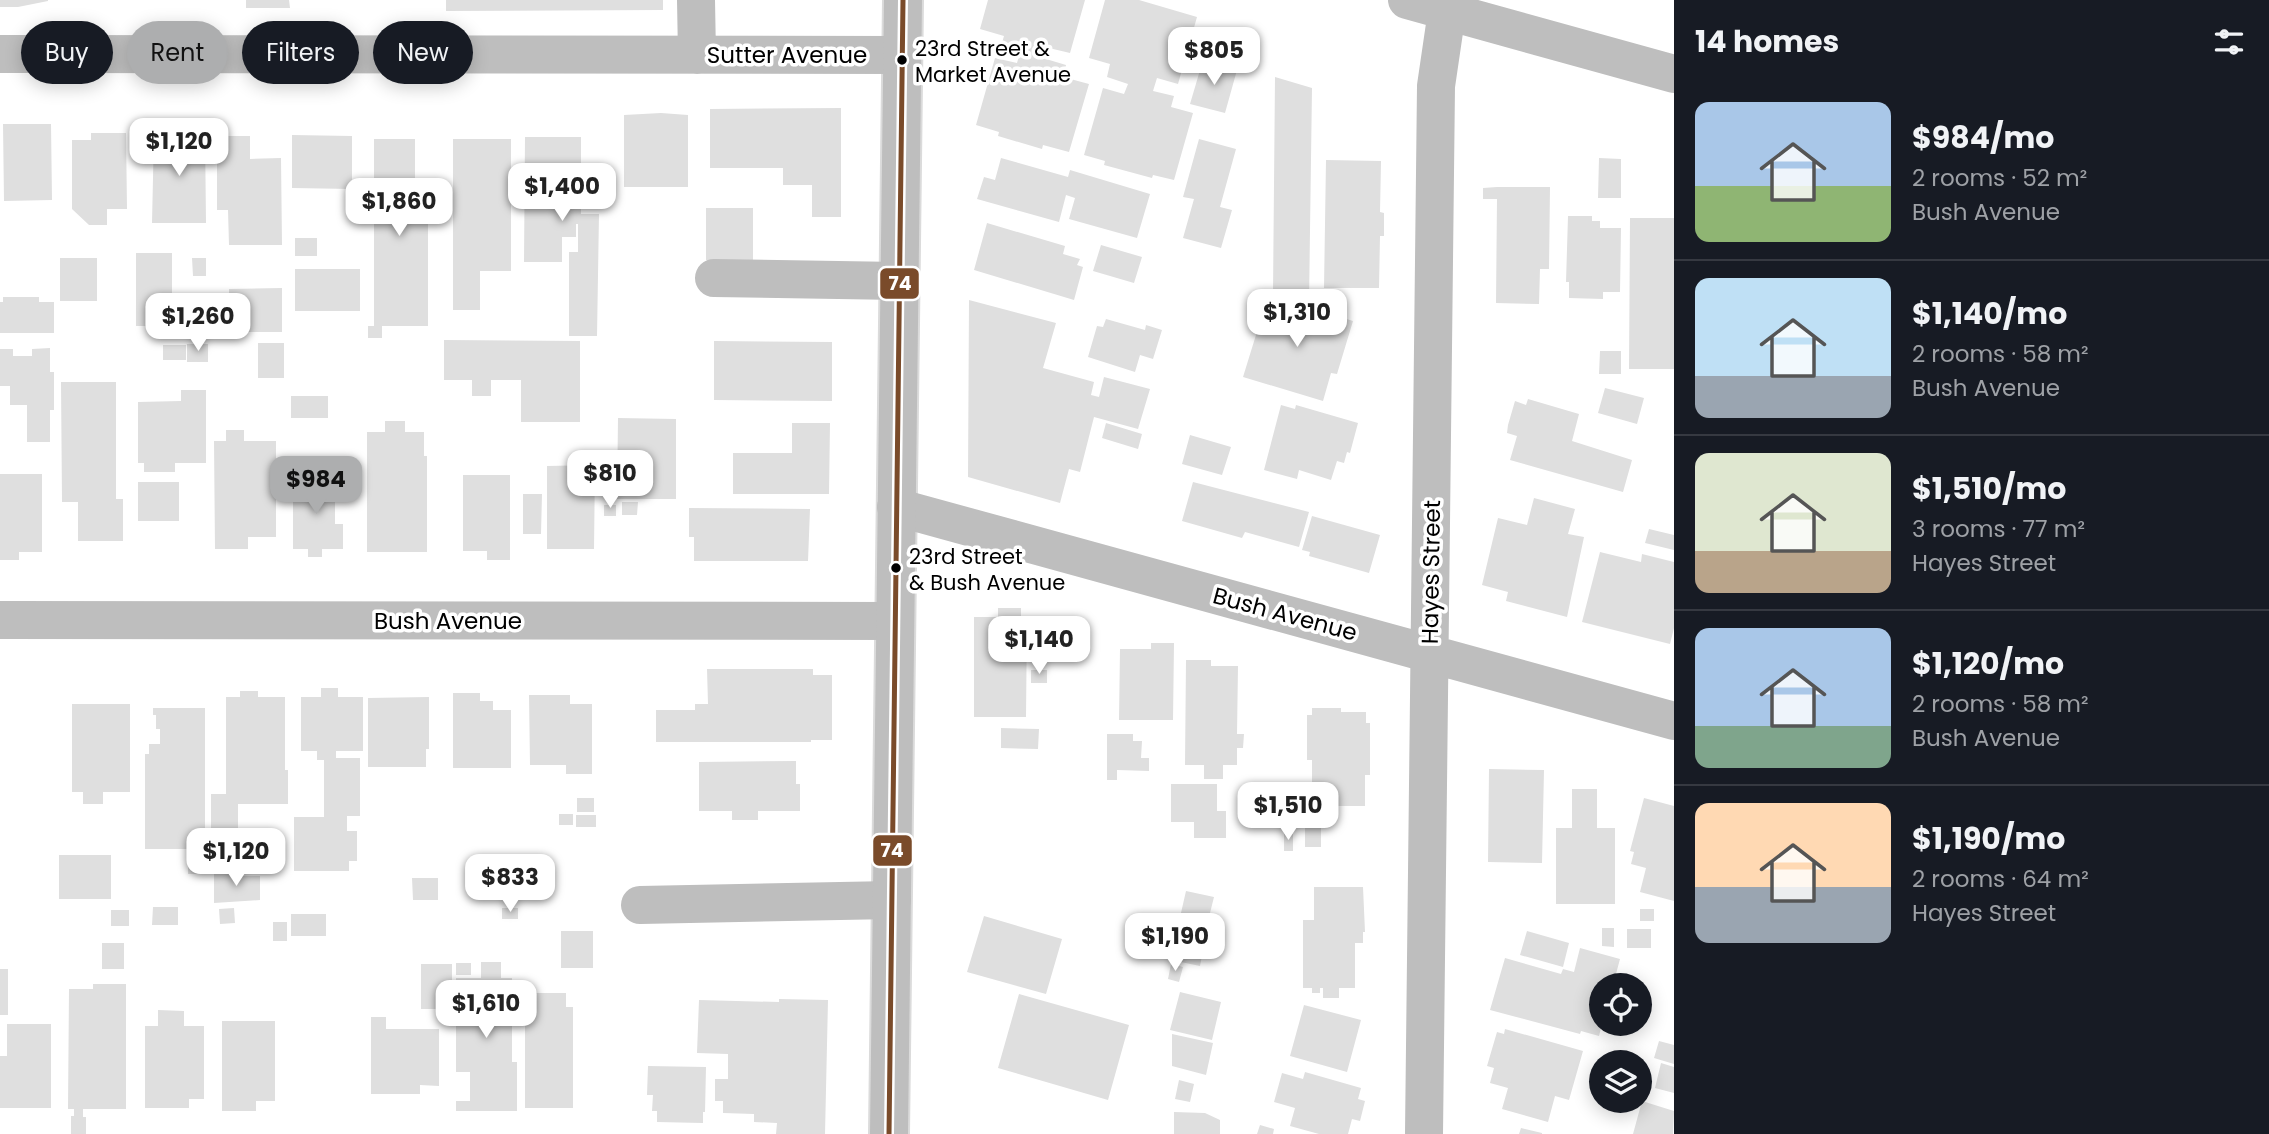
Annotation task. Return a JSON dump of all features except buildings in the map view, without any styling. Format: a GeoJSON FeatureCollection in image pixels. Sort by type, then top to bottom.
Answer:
{"type":"FeatureCollection","features":[{"type":"Feature","properties":{"kind":"street"},"geometry":{"type":"LineString","coordinates":[[696,0],[697,55]]}},
{"type":"Feature","properties":{"kind":"street"},"geometry":{"type":"LineString","coordinates":[[889,1134],[903,0]]}},
{"type":"Feature","properties":{"kind":"street"},"geometry":{"type":"LineString","coordinates":[[1407,0],[1674,74]]}},
{"type":"Feature","properties":{"kind":"street","name":"Hayes Street"},"geometry":{"type":"LineString","coordinates":[[1424,1134],[1436,86],[1447,11]]}},
{"type":"Feature","properties":{"kind":"street","name":"Sutter Avenue"},"geometry":{"type":"LineString","coordinates":[[0,54],[902,55]]}},
{"type":"Feature","properties":{"kind":"street"},"geometry":{"type":"LineString","coordinates":[[714,278],[899,281]]}},
{"type":"Feature","properties":{"kind":"street","name":"Bush Avenue"},"geometry":{"type":"LineString","coordinates":[[896,507],[1674,721]]}},
{"type":"Feature","properties":{"kind":"street","name":"Bush Avenue"},"geometry":{"type":"LineString","coordinates":[[0,620],[895,621]]}},
{"type":"Feature","properties":{"kind":"street"},"geometry":{"type":"LineString","coordinates":[[640,905],[892,900]]}},
{"type":"Feature","properties":{"kind":"transit line","name":"74"},"geometry":{"type":"LineString","coordinates":[[889,1134],[903,0]]}},
{"type":"Feature","properties":{"kind":"place","name":"23rd Street & Market Avenue"},"geometry":{"type":"Point","coordinates":[902,60]}},
{"type":"Feature","properties":{"kind":"place","name":"23rd Street & Bush Avenue"},"geometry":{"type":"Point","coordinates":[896,568]}}]}
